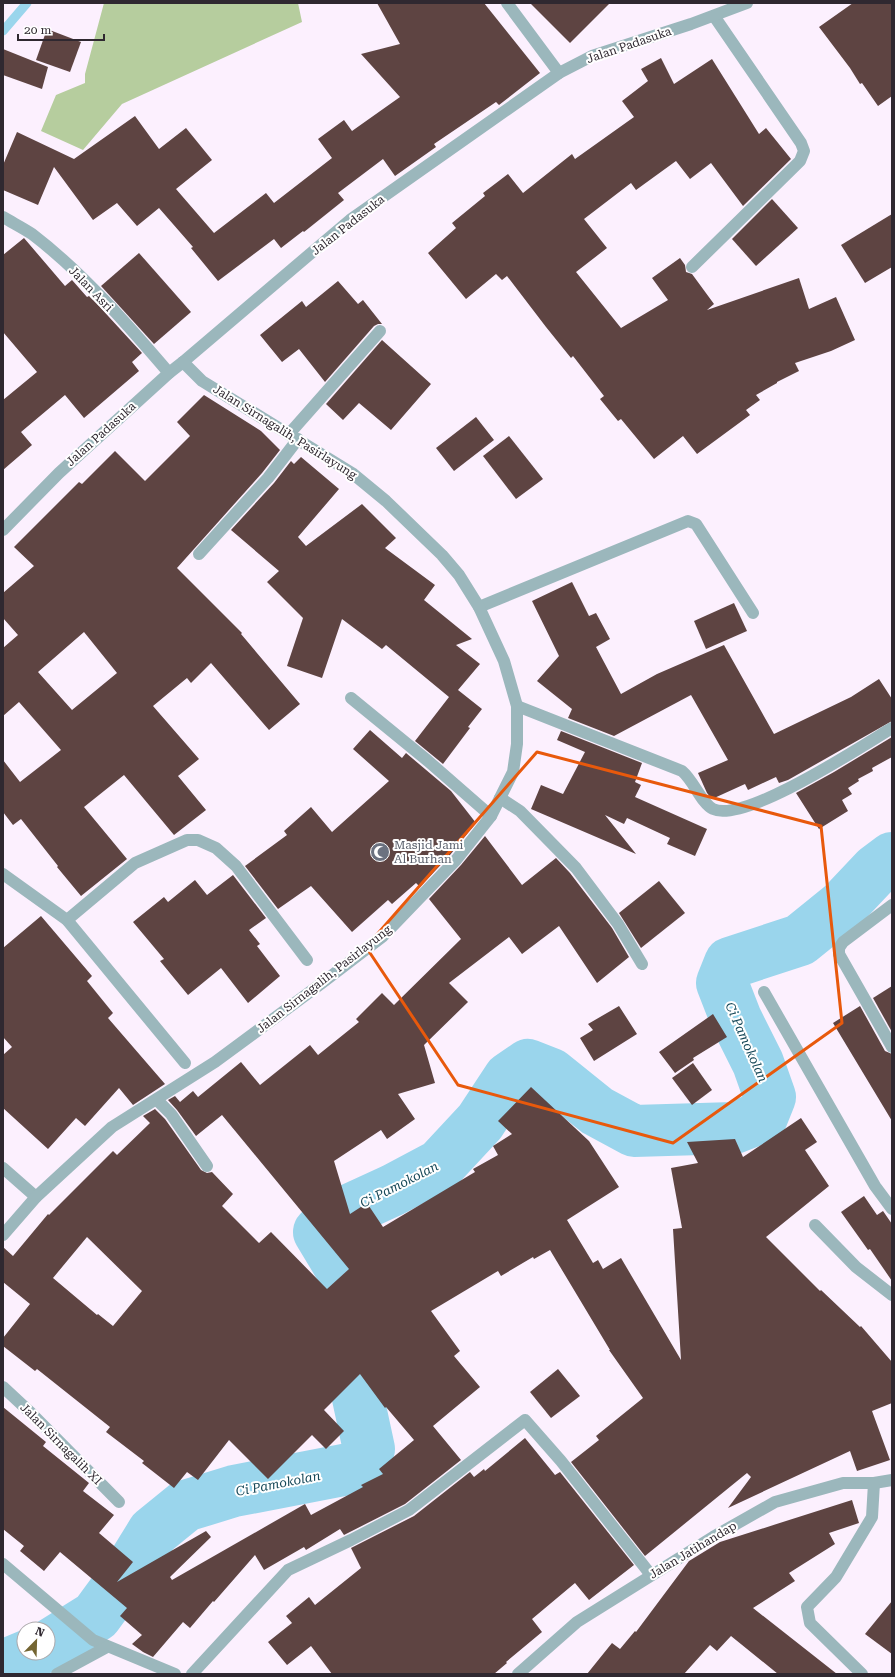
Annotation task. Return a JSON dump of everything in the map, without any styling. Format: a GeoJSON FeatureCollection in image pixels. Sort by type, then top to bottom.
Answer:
{"type":"FeatureCollection","features":[{"type":"Feature","properties":{"kind":"street"},"geometry":{"type":"LineString","coordinates":[[506,3],[559,72]]}},
{"type":"Feature","properties":{"kind":"street","name":"Jalan Padasuka"},"geometry":{"type":"LineString","coordinates":[[3,530],[59,473],[169,373],[350,220],[559,72],[592,56],[714,16],[747,3]]}},
{"type":"Feature","properties":{"kind":"street"},"geometry":{"type":"LineString","coordinates":[[692,267],[800,161],[804,151],[801,143],[714,16]]}},
{"type":"Feature","properties":{"kind":"street","name":"Jalan Asri"},"geometry":{"type":"LineString","coordinates":[[3,218],[31,233],[63,260],[105,302],[169,373]]}},
{"type":"Feature","properties":{"kind":"street"},"geometry":{"type":"LineString","coordinates":[[199,554],[268,478],[293,437],[380,331]]}},
{"type":"Feature","properties":{"kind":"street","name":"Jalan Sirnagalih, Pasirlayung"},"geometry":{"type":"LineString","coordinates":[[3,1234],[36,1197],[112,1127],[222,1058],[382,937],[456,860],[491,816],[513,772],[517,744],[517,706],[504,661],[479,607],[459,575],[442,554],[386,501],[352,473],[202,381],[183,362]]}},
{"type":"Feature","properties":{"kind":"street"},"geometry":{"type":"LineString","coordinates":[[479,607],[688,521],[696,524],[753,614]]}},
{"type":"Feature","properties":{"kind":"street"},"geometry":{"type":"LineString","coordinates":[[351,698],[428,761],[491,816]]}},
{"type":"Feature","properties":{"kind":"street"},"geometry":{"type":"LineString","coordinates":[[517,706],[682,772],[688,776],[707,804],[713,809],[721,811],[750,805],[791,787],[892,728]]}},
{"type":"Feature","properties":{"kind":"street"},"geometry":{"type":"LineString","coordinates":[[500,798],[520,811],[576,868],[618,924],[642,964]]}},
{"type":"Feature","properties":{"kind":"street"},"geometry":{"type":"LineString","coordinates":[[67,920],[135,863],[187,840],[198,840],[216,848],[236,866],[308,960]]}},
{"type":"Feature","properties":{"kind":"street"},"geometry":{"type":"LineString","coordinates":[[3,874],[67,920],[185,1063]]}},
{"type":"Feature","properties":{"kind":"street"},"geometry":{"type":"LineString","coordinates":[[892,905],[843,942],[838,951],[892,1047]]}},
{"type":"Feature","properties":{"kind":"street"},"geometry":{"type":"LineString","coordinates":[[764,992],[875,1186],[892,1209]]}},
{"type":"Feature","properties":{"kind":"street"},"geometry":{"type":"LineString","coordinates":[[157,1100],[171,1114],[207,1166]]}},
{"type":"Feature","properties":{"kind":"street"},"geometry":{"type":"LineString","coordinates":[[3,1168],[36,1197]]}},
{"type":"Feature","properties":{"kind":"street"},"geometry":{"type":"LineString","coordinates":[[815,1225],[856,1267],[892,1295]]}},
{"type":"Feature","properties":{"kind":"street","name":"Jalan Sirnagalih XI"},"geometry":{"type":"LineString","coordinates":[[3,1387],[32,1414],[119,1502]]}},
{"type":"Feature","properties":{"kind":"street"},"geometry":{"type":"LineString","coordinates":[[192,1674],[288,1570],[409,1510],[525,1420],[560,1461],[650,1575]]}},
{"type":"Feature","properties":{"kind":"street","name":"Jalan Jatihandap"},"geometry":{"type":"LineString","coordinates":[[518,1674],[577,1622],[650,1575],[775,1502],[843,1483],[874,1483],[892,1480]]}},
{"type":"Feature","properties":{"kind":"street"},"geometry":{"type":"LineString","coordinates":[[862,1674],[810,1623],[807,1607],[836,1577],[872,1517],[874,1483]]}},
{"type":"Feature","properties":{"kind":"street"},"geometry":{"type":"LineString","coordinates":[[3,1564],[53,1608],[93,1640],[175,1674]]}},
{"type":"Feature","properties":{"kind":"street"},"geometry":{"type":"LineString","coordinates":[[56,1674],[107,1647]]}},
{"type":"Feature","properties":{"kind":"highlighted area"},"geometry":{"type":"Polygon","coordinates":[[[537,752],[821,826],[842,1023],[673,1143],[458,1085],[366,947],[537,752]]]}},
{"type":"Feature","properties":{"kind":"green space"},"geometry":{"type":"Polygon","coordinates":[[[104,3],[298,3],[302,22],[122,104],[83,150],[41,131],[56,95],[85,83],[85,74],[104,3]]]}},
{"type":"Feature","properties":{"kind":"building"},"geometry":{"type":"Polygon","coordinates":[[[377,3],[484,3],[540,73],[499,105],[496,102],[434,144],[436,147],[395,176],[383,159],[338,193],[344,200],[304,232],[303,231],[281,248],[274,239],[218,281],[191,248],[193,247],[159,208],[137,226],[117,203],[93,220],[54,167],[38,205],[3,190],[3,165],[17,132],[74,159],[135,116],[159,149],[186,128],[212,160],[176,189],[214,233],[266,193],[274,203],[332,158],[318,139],[344,120],[352,131],[400,97],[361,54],[400,44],[377,3]]]}},
{"type":"Feature","properties":{"kind":"building"},"geometry":{"type":"Polygon","coordinates":[[[530,3],[610,3],[570,43],[530,3]]]}},
{"type":"Feature","properties":{"kind":"building"},"geometry":{"type":"Polygon","coordinates":[[[853,3],[892,3],[892,96],[878,106],[862,83],[860,84],[850,68],[819,27],[853,3]]]}},
{"type":"Feature","properties":{"kind":"building"},"geometry":{"type":"Polygon","coordinates":[[[47,29],[81,42],[70,72],[36,60],[47,29]]]}},
{"type":"Feature","properties":{"kind":"building"},"geometry":{"type":"Polygon","coordinates":[[[3,49],[48,67],[42,89],[3,75],[3,49]]]}},
{"type":"Feature","properties":{"kind":"building"},"geometry":{"type":"Polygon","coordinates":[[[661,58],[674,84],[712,59],[759,134],[766,128],[791,159],[743,206],[711,163],[690,179],[676,161],[636,190],[631,183],[584,219],[607,248],[576,272],[621,328],[668,300],[652,278],[680,258],[685,265],[686,272],[692,274],[714,304],[707,310],[799,278],[809,309],[836,297],[855,340],[831,351],[795,363],[799,371],[756,395],[760,400],[746,410],[750,415],[697,454],[683,436],[654,459],[621,419],[618,421],[600,399],[604,396],[573,356],[571,358],[507,276],[502,280],[496,274],[466,299],[428,253],[456,228],[452,223],[485,196],[483,193],[508,174],[523,193],[572,154],[575,159],[634,117],[622,101],[648,81],[641,69],[661,58]]]}},
{"type":"Feature","properties":{"kind":"building"},"geometry":{"type":"Polygon","coordinates":[[[772,199],[798,228],[756,266],[732,239],[772,199]]]}},
{"type":"Feature","properties":{"kind":"building"},"geometry":{"type":"Polygon","coordinates":[[[892,214],[892,267],[865,283],[841,245],[892,214]]]}},
{"type":"Feature","properties":{"kind":"building"},"geometry":{"type":"Polygon","coordinates":[[[24,238],[65,286],[72,280],[87,297],[89,296],[98,305],[142,353],[132,362],[139,371],[84,418],[65,395],[21,432],[32,445],[3,470],[3,400],[37,372],[3,332],[3,255],[24,238]]]}},
{"type":"Feature","properties":{"kind":"building"},"geometry":{"type":"Polygon","coordinates":[[[139,253],[191,312],[154,344],[101,286],[139,253]]]}},
{"type":"Feature","properties":{"kind":"building"},"geometry":{"type":"Polygon","coordinates":[[[338,281],[358,304],[363,300],[382,324],[374,326],[325,382],[299,349],[282,362],[260,335],[302,301],[306,307],[338,281]]]}},
{"type":"Feature","properties":{"kind":"building"},"geometry":{"type":"Polygon","coordinates":[[[382,340],[431,384],[391,430],[359,403],[343,420],[326,404],[382,340]]]}},
{"type":"Feature","properties":{"kind":"building"},"geometry":{"type":"Polygon","coordinates":[[[204,395],[261,431],[280,450],[262,473],[177,568],[242,633],[241,634],[300,704],[269,730],[211,663],[191,683],[187,678],[153,706],[199,759],[178,776],[206,810],[174,835],[124,775],[84,807],[127,859],[81,896],[21,819],[13,825],[3,812],[3,760],[20,782],[61,750],[19,702],[3,716],[3,648],[18,635],[3,618],[3,593],[34,566],[14,547],[79,482],[82,484],[115,451],[145,481],[190,436],[177,422],[204,395]],[[84,632],[38,672],[72,710],[117,673],[84,632]]]}},
{"type":"Feature","properties":{"kind":"building"},"geometry":{"type":"Polygon","coordinates":[[[476,417],[494,440],[454,471],[436,448],[476,417]]]}},
{"type":"Feature","properties":{"kind":"building"},"geometry":{"type":"Polygon","coordinates":[[[509,436],[543,479],[516,499],[483,456],[509,436]]]}},
{"type":"Feature","properties":{"kind":"building"},"geometry":{"type":"Polygon","coordinates":[[[301,457],[339,489],[298,537],[306,546],[362,504],[396,538],[385,548],[435,585],[424,600],[472,639],[456,645],[480,664],[458,690],[482,709],[468,727],[470,728],[443,764],[415,741],[449,697],[386,645],[382,649],[342,619],[322,678],[287,666],[303,618],[267,582],[279,571],[231,530],[274,483],[291,461],[294,464],[301,457]]]}},
{"type":"Feature","properties":{"kind":"building"},"geometry":{"type":"Polygon","coordinates":[[[572,582],[589,616],[596,613],[610,639],[596,647],[621,694],[657,674],[724,645],[774,734],[851,697],[879,679],[892,699],[892,721],[788,780],[779,783],[776,777],[748,790],[745,784],[712,799],[707,793],[698,773],[728,760],[691,695],[614,736],[568,718],[572,709],[537,681],[559,656],[532,601],[572,582]]]}},
{"type":"Feature","properties":{"kind":"building"},"geometry":{"type":"Polygon","coordinates":[[[734,603],[747,631],[706,649],[694,621],[734,603]]]}},
{"type":"Feature","properties":{"kind":"building"},"geometry":{"type":"Polygon","coordinates":[[[370,730],[402,758],[406,753],[451,791],[476,823],[450,855],[420,887],[416,883],[392,904],[388,900],[352,932],[311,886],[278,909],[245,866],[287,835],[284,831],[311,807],[332,832],[389,781],[353,749],[370,730]]]}},
{"type":"Feature","properties":{"kind":"building"},"geometry":{"type":"Polygon","coordinates":[[[561,731],[642,763],[635,782],[641,785],[635,797],[707,829],[695,856],[667,844],[670,838],[627,818],[624,824],[605,815],[636,854],[531,809],[541,785],[563,794],[585,752],[557,740],[561,731]]]}},
{"type":"Feature","properties":{"kind":"building"},"geometry":{"type":"Polygon","coordinates":[[[892,737],[892,757],[872,768],[873,771],[858,779],[859,781],[848,788],[852,794],[842,800],[848,811],[819,829],[796,793],[892,737]]]}},
{"type":"Feature","properties":{"kind":"building"},"geometry":{"type":"Polygon","coordinates":[[[485,836],[522,885],[556,858],[570,873],[612,928],[629,957],[597,983],[559,926],[522,954],[509,937],[449,983],[468,1002],[424,1045],[435,1083],[398,1094],[415,1119],[387,1139],[381,1130],[334,1161],[350,1214],[367,1203],[383,1227],[475,1172],[473,1169],[498,1155],[493,1146],[512,1134],[498,1121],[531,1087],[589,1141],[619,1187],[567,1220],[593,1263],[598,1260],[603,1269],[621,1258],[681,1360],[673,1229],[682,1228],[671,1168],[698,1163],[687,1142],[735,1139],[743,1157],[801,1118],[817,1142],[805,1150],[829,1186],[766,1237],[820,1291],[821,1290],[860,1327],[861,1326],[892,1362],[892,1403],[872,1411],[890,1460],[857,1471],[850,1451],[728,1508],[751,1477],[747,1473],[645,1556],[571,1462],[599,1440],[596,1436],[643,1398],[609,1350],[550,1250],[534,1259],[533,1257],[501,1276],[498,1271],[431,1311],[460,1351],[454,1356],[480,1387],[433,1426],[461,1460],[405,1504],[344,1535],[340,1529],[306,1550],[304,1547],[264,1570],[255,1555],[190,1628],[183,1622],[153,1657],[132,1644],[142,1635],[120,1616],[127,1608],[60,1552],[44,1571],[20,1551],[24,1546],[3,1529],[3,1407],[46,1442],[43,1446],[89,1483],[83,1491],[114,1515],[99,1533],[133,1562],[117,1582],[206,1531],[211,1537],[170,1577],[172,1580],[305,1504],[311,1515],[363,1487],[361,1485],[383,1474],[379,1469],[414,1440],[386,1407],[385,1408],[360,1374],[324,1410],[344,1431],[326,1449],[312,1435],[268,1479],[229,1440],[198,1480],[187,1472],[174,1488],[142,1463],[144,1461],[106,1432],[110,1427],[37,1369],[35,1371],[3,1346],[3,1338],[30,1304],[3,1282],[3,1247],[13,1256],[48,1214],[49,1215],[113,1151],[117,1155],[150,1123],[143,1116],[155,1109],[165,1119],[201,1170],[207,1173],[212,1172],[233,1194],[222,1206],[259,1243],[271,1232],[327,1289],[349,1269],[222,1115],[196,1136],[168,1100],[175,1096],[180,1102],[193,1091],[198,1097],[241,1062],[260,1085],[310,1045],[318,1055],[359,1022],[356,1019],[382,993],[394,1005],[461,939],[429,899],[461,865],[485,836]],[[87,1237],[53,1278],[97,1315],[98,1314],[113,1326],[142,1291],[87,1237]]]}},
{"type":"Feature","properties":{"kind":"building"},"geometry":{"type":"Polygon","coordinates":[[[233,875],[266,918],[249,930],[260,944],[257,946],[280,976],[248,1003],[221,968],[188,995],[160,961],[164,959],[133,922],[164,897],[168,902],[195,880],[207,895],[233,875]]]}},
{"type":"Feature","properties":{"kind":"building"},"geometry":{"type":"Polygon","coordinates":[[[659,881],[685,913],[641,948],[619,913],[659,881]]]}},
{"type":"Feature","properties":{"kind":"building"},"geometry":{"type":"Polygon","coordinates":[[[41,916],[92,976],[87,981],[113,1013],[108,1018],[165,1084],[133,1105],[119,1088],[85,1126],[76,1118],[48,1149],[3,1108],[3,1055],[12,1047],[3,1037],[3,948],[41,916]]]}},
{"type":"Feature","properties":{"kind":"building"},"geometry":{"type":"Polygon","coordinates":[[[892,986],[892,1032],[873,998],[892,986]]]}},
{"type":"Feature","properties":{"kind":"building"},"geometry":{"type":"Polygon","coordinates":[[[619,1006],[637,1034],[594,1061],[580,1038],[593,1030],[588,1024],[619,1006]]]}},
{"type":"Feature","properties":{"kind":"building"},"geometry":{"type":"Polygon","coordinates":[[[860,1006],[885,1051],[892,1054],[892,1121],[833,1023],[860,1006]]]}},
{"type":"Feature","properties":{"kind":"building"},"geometry":{"type":"Polygon","coordinates":[[[713,1014],[727,1037],[693,1058],[694,1060],[675,1073],[659,1052],[713,1014]]]}},
{"type":"Feature","properties":{"kind":"building"},"geometry":{"type":"Polygon","coordinates":[[[693,1063],[712,1090],[692,1105],[672,1078],[693,1063]]]}},
{"type":"Feature","properties":{"kind":"building"},"geometry":{"type":"Polygon","coordinates":[[[864,1196],[877,1215],[883,1211],[892,1224],[892,1281],[870,1249],[868,1250],[841,1212],[864,1196]]]}},
{"type":"Feature","properties":{"kind":"building"},"geometry":{"type":"Polygon","coordinates":[[[558,1369],[580,1396],[551,1418],[530,1392],[558,1369]]]}},
{"type":"Feature","properties":{"kind":"building"},"geometry":{"type":"Polygon","coordinates":[[[525,1438],[555,1475],[560,1472],[634,1565],[589,1600],[575,1583],[532,1619],[542,1632],[494,1674],[332,1674],[311,1646],[287,1665],[268,1642],[292,1623],[286,1616],[309,1597],[315,1605],[361,1568],[351,1548],[414,1516],[470,1472],[474,1477],[484,1469],[485,1471],[525,1438]]]}},
{"type":"Feature","properties":{"kind":"building"},"geometry":{"type":"Polygon","coordinates":[[[852,1500],[859,1523],[829,1533],[835,1544],[789,1573],[795,1581],[753,1608],[837,1674],[778,1674],[731,1636],[717,1651],[710,1645],[684,1674],[587,1674],[612,1643],[620,1649],[635,1631],[636,1632],[689,1561],[720,1542],[852,1500]]]}},
{"type":"Feature","properties":{"kind":"building"},"geometry":{"type":"Polygon","coordinates":[[[892,1601],[892,1654],[865,1634],[892,1601]]]}},
{"type":"Feature","properties":{"kind":"waterway"},"geometry":{"type":"LineString","coordinates":[[3,31],[27,3]]}},
{"type":"Feature","properties":{"kind":"waterway","name":"Ci Pamokolan"},"geometry":{"type":"LineString","coordinates":[[56,1641],[96,1616],[129,1571],[153,1532],[185,1506],[234,1491],[364,1466],[369,1449],[355,1384],[363,1351],[365,1311],[319,1232],[332,1218],[393,1190],[440,1165],[480,1122],[509,1078],[528,1065],[551,1074],[597,1111],[634,1131],[734,1128],[762,1117],[770,1097],[758,1063],[736,1019],[722,983],[730,963],[800,940],[842,906],[876,870],[892,858]]}},
{"type":"Feature","properties":{"kind":"waterway","name":"Ci Pamokolan"},"geometry":{"type":"LineString","coordinates":[[3,1666],[16,1661]]}},
{"type":"Feature","properties":{"kind":"place","name":"Masjid Jami Al Burhan"},"geometry":{"type":"Point","coordinates":[380,852]}}]}
